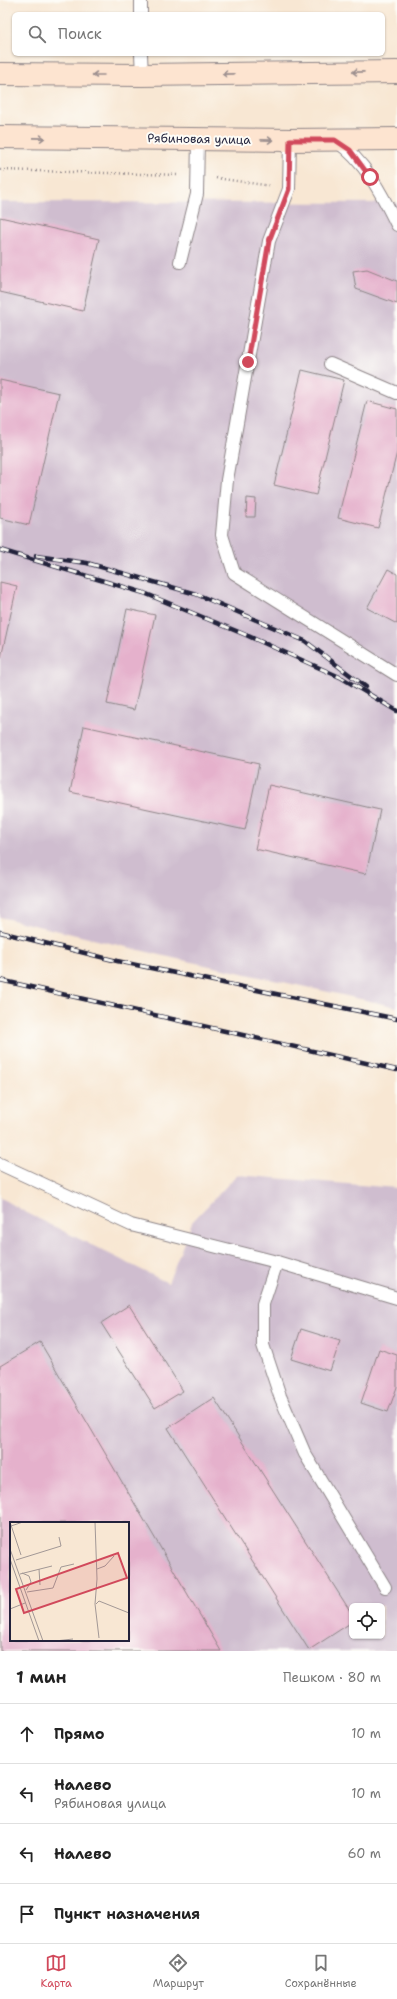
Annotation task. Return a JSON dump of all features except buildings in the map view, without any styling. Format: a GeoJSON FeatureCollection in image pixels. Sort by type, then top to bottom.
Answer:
{"type":"FeatureCollection","features":[{"type":"Feature","properties":{"kind":"main road"},"geometry":{"type":"LineString","coordinates":[[0,74],[142,75],[397,72]]}},
{"type":"Feature","properties":{"kind":"main road","name":"Рябиновая улица"},"geometry":{"type":"LineString","coordinates":[[0,138],[290,140],[397,139]]}},
{"type":"Feature","properties":{"kind":"lane"},"geometry":{"type":"LineString","coordinates":[[141,0],[141,12]]}},
{"type":"Feature","properties":{"kind":"lane"},"geometry":{"type":"LineString","coordinates":[[141,56],[142,75]]}},
{"type":"Feature","properties":{"kind":"lane"},"geometry":{"type":"LineString","coordinates":[[180,262],[197,194],[198,139]]}},
{"type":"Feature","properties":{"kind":"lane"},"geometry":{"type":"LineString","coordinates":[[290,140],[289,189],[269,241],[227,480],[222,535],[234,573],[397,675]]}},
{"type":"Feature","properties":{"kind":"lane"},"geometry":{"type":"LineString","coordinates":[[335,140],[350,150],[377,186],[397,225]]}},
{"type":"Feature","properties":{"kind":"lane"},"geometry":{"type":"LineString","coordinates":[[330,364],[397,393]]}},
{"type":"Feature","properties":{"kind":"lane"},"geometry":{"type":"LineString","coordinates":[[0,1164],[131,1225],[277,1262],[397,1298]]}},
{"type":"Feature","properties":{"kind":"lane"},"geometry":{"type":"LineString","coordinates":[[277,1262],[263,1304],[263,1345],[280,1396],[305,1454],[385,1587]]}},
{"type":"Feature","properties":{"kind":"path"},"geometry":{"type":"LineString","coordinates":[[0,170],[198,176],[289,189]]}},
{"type":"Feature","properties":{"kind":"shaded area"},"geometry":{"type":"Polygon","coordinates":[[[0,202],[397,203],[397,1007],[173,958],[0,917],[0,202]]]}},
{"type":"Feature","properties":{"kind":"shaded area"},"geometry":{"type":"Polygon","coordinates":[[[237,1175],[397,1188],[397,1651],[0,1651],[0,1197],[27,1213],[168,1283],[192,1222],[237,1175]]]}},
{"type":"Feature","properties":{"kind":"railway"},"geometry":{"type":"LineString","coordinates":[[0,550],[144,593],[246,635],[342,678],[397,711]]}},
{"type":"Feature","properties":{"kind":"railway"},"geometry":{"type":"LineString","coordinates":[[36,556],[87,563],[196,594],[305,641],[366,687]]}},
{"type":"Feature","properties":{"kind":"railway"},"geometry":{"type":"LineString","coordinates":[[0,932],[117,961],[397,1019]]}},
{"type":"Feature","properties":{"kind":"railway"},"geometry":{"type":"LineString","coordinates":[[0,980],[397,1070]]}},
{"type":"Feature","properties":{"kind":"route"},"geometry":{"type":"LineString","coordinates":[[248,362],[269,241],[289,189],[290,140],[335,140],[350,150],[370,177]]}}]}
